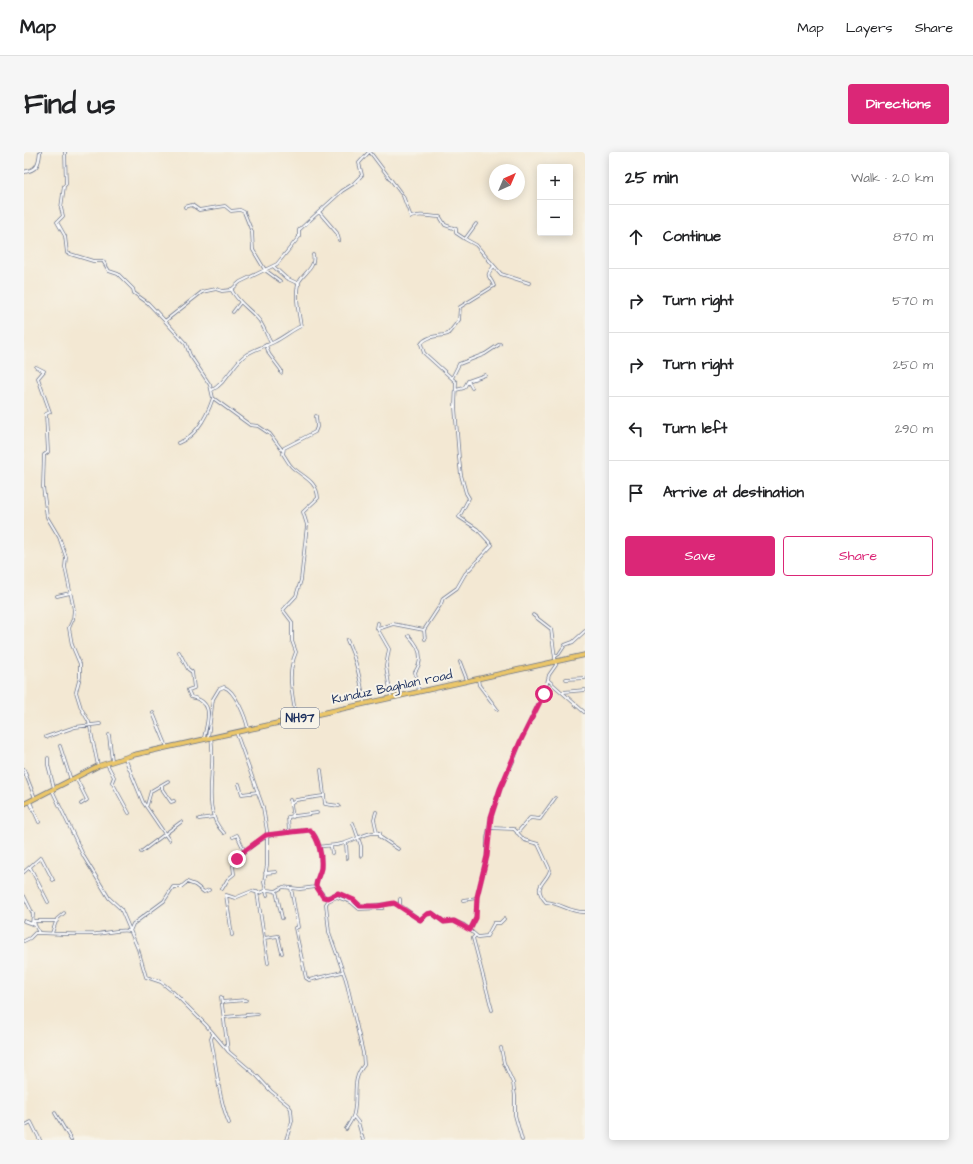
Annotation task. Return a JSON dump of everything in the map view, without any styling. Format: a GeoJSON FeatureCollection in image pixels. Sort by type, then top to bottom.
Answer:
{"type":"FeatureCollection","features":[{"type":"Feature","properties":{"kind":"highway","name":"Kunduz Baghlan road"},"geometry":{"type":"LineString","coordinates":[[24,804],[98,766],[125,757],[585,655]]}},
{"type":"Feature","properties":{"kind":"street"},"geometry":{"type":"LineString","coordinates":[[24,172],[35,169],[38,165],[40,152]]}},
{"type":"Feature","properties":{"kind":"street"},"geometry":{"type":"LineString","coordinates":[[65,152],[66,184],[64,186],[61,203],[63,216],[57,222],[65,236],[67,252],[92,261],[103,262],[108,271],[118,274],[134,289],[134,293],[148,303],[186,344],[190,355],[212,390],[211,394],[213,398],[207,414],[200,426],[186,440],[178,443]]}},
{"type":"Feature","properties":{"kind":"street"},"geometry":{"type":"LineString","coordinates":[[165,321],[202,292],[216,289],[222,291],[231,289],[240,282],[273,266],[299,237],[298,231],[362,175],[359,163],[370,152],[400,191],[411,217],[420,214],[431,217],[440,217],[445,225],[456,228],[456,233],[476,245],[504,276],[529,283]]}},
{"type":"Feature","properties":{"kind":"street"},"geometry":{"type":"LineString","coordinates":[[185,207],[192,206],[199,210],[225,206],[231,211],[240,210],[244,212],[252,232],[253,250],[265,270],[280,281]]}},
{"type":"Feature","properties":{"kind":"street"},"geometry":{"type":"LineString","coordinates":[[319,212],[337,233],[339,240]]}},
{"type":"Feature","properties":{"kind":"street"},"geometry":{"type":"LineString","coordinates":[[465,239],[476,224]]}},
{"type":"Feature","properties":{"kind":"street"},"geometry":{"type":"LineString","coordinates":[[212,390],[223,382],[227,374],[242,357],[301,326],[296,296],[299,284],[307,274],[314,260],[313,256]]}},
{"type":"Feature","properties":{"kind":"street"},"geometry":{"type":"LineString","coordinates":[[273,266],[286,278],[299,284]]}},
{"type":"Feature","properties":{"kind":"street"},"geometry":{"type":"LineString","coordinates":[[425,639],[424,630],[442,604],[443,598],[457,588],[465,574],[492,545],[477,529],[459,517],[470,498],[466,492],[461,475],[455,406],[456,382],[424,354],[421,344],[431,337],[448,334],[460,320],[460,307],[494,286],[488,278],[488,274],[494,266]]}},
{"type":"Feature","properties":{"kind":"street"},"geometry":{"type":"LineString","coordinates":[[231,289],[240,303],[248,308],[261,322],[271,343]]}},
{"type":"Feature","properties":{"kind":"street"},"geometry":{"type":"LineString","coordinates":[[232,312],[240,303]]}},
{"type":"Feature","properties":{"kind":"street"},"geometry":{"type":"LineString","coordinates":[[452,378],[459,364],[485,354],[500,344]]}},
{"type":"Feature","properties":{"kind":"street"},"geometry":{"type":"LineString","coordinates":[[266,345],[269,354],[281,370],[281,373]]}},
{"type":"Feature","properties":{"kind":"street"},"geometry":{"type":"LineString","coordinates":[[36,367],[44,371],[38,378],[50,412],[46,414],[48,452],[44,455],[43,487],[47,518],[62,546],[74,614],[69,628],[72,646],[80,664],[80,677],[76,692],[81,708],[91,726],[98,766]]}},
{"type":"Feature","properties":{"kind":"street"},"geometry":{"type":"LineString","coordinates":[[456,390],[464,388],[468,381],[485,375]]}},
{"type":"Feature","properties":{"kind":"street"},"geometry":{"type":"LineString","coordinates":[[468,381],[472,388]]}},
{"type":"Feature","properties":{"kind":"street"},"geometry":{"type":"LineString","coordinates":[[213,398],[250,425],[258,426],[270,434],[292,466],[310,480],[317,491],[318,498],[303,512],[307,525],[301,580],[296,596],[283,610],[292,622],[292,641],[296,652],[291,666],[290,681],[296,718]]}},
{"type":"Feature","properties":{"kind":"street"},"geometry":{"type":"LineString","coordinates":[[283,451],[284,448],[315,432],[317,427],[316,416]]}},
{"type":"Feature","properties":{"kind":"street"},"geometry":{"type":"LineString","coordinates":[[56,596],[70,592]]}},
{"type":"Feature","properties":{"kind":"street"},"geometry":{"type":"LineString","coordinates":[[470,930],[476,918],[477,898],[487,856],[487,838],[491,817],[500,789],[526,728],[545,691],[548,680],[555,667],[556,656],[551,629],[532,615]]}},
{"type":"Feature","properties":{"kind":"street"},"geometry":{"type":"LineString","coordinates":[[378,623],[378,629],[389,649],[386,666],[391,698]]}},
{"type":"Feature","properties":{"kind":"street"},"geometry":{"type":"LineString","coordinates":[[378,629],[393,624],[424,630]]}},
{"type":"Feature","properties":{"kind":"street"},"geometry":{"type":"LineString","coordinates":[[556,656],[565,644],[573,642],[585,631]]}},
{"type":"Feature","properties":{"kind":"street"},"geometry":{"type":"LineString","coordinates":[[409,636],[417,645],[421,654],[418,666],[414,672],[419,692]]}},
{"type":"Feature","properties":{"kind":"street"},"geometry":{"type":"LineString","coordinates":[[346,640],[355,657],[362,680],[364,704]]}},
{"type":"Feature","properties":{"kind":"street"},"geometry":{"type":"LineString","coordinates":[[179,652],[194,678],[194,688],[188,690],[191,697],[202,701],[208,710],[208,738],[213,762],[210,789],[213,817],[224,833]]}},
{"type":"Feature","properties":{"kind":"street"},"geometry":{"type":"LineString","coordinates":[[460,662],[467,681]]}},
{"type":"Feature","properties":{"kind":"street"},"geometry":{"type":"LineString","coordinates":[[566,679],[585,678]]}},
{"type":"Feature","properties":{"kind":"street"},"geometry":{"type":"LineString","coordinates":[[478,679],[480,685],[497,709]]}},
{"type":"Feature","properties":{"kind":"street"},"geometry":{"type":"LineString","coordinates":[[548,680],[584,712]]}},
{"type":"Feature","properties":{"kind":"street"},"geometry":{"type":"LineString","coordinates":[[208,738],[213,699],[219,689],[219,685]]}},
{"type":"Feature","properties":{"kind":"street"},"geometry":{"type":"LineString","coordinates":[[219,689],[224,687],[227,688],[241,710],[248,729]]}},
{"type":"Feature","properties":{"kind":"street"},"geometry":{"type":"LineString","coordinates":[[562,692],[585,690]]}},
{"type":"Feature","properties":{"kind":"street"},"geometry":{"type":"LineString","coordinates":[[153,713],[167,747]]}},
{"type":"Feature","properties":{"kind":"street"},"geometry":{"type":"LineString","coordinates":[[46,737],[75,727],[100,724]]}},
{"type":"Feature","properties":{"kind":"street"},"geometry":{"type":"LineString","coordinates":[[235,732],[263,807],[266,835],[266,873],[264,882],[267,895]]}},
{"type":"Feature","properties":{"kind":"street"},"geometry":{"type":"LineString","coordinates":[[108,735],[112,761]]}},
{"type":"Feature","properties":{"kind":"street"},"geometry":{"type":"LineString","coordinates":[[60,746],[71,780]]}},
{"type":"Feature","properties":{"kind":"street"},"geometry":{"type":"LineString","coordinates":[[125,757],[143,802],[147,804],[169,840]]}},
{"type":"Feature","properties":{"kind":"street"},"geometry":{"type":"LineString","coordinates":[[48,758],[52,789],[76,843],[109,898],[119,905],[146,977],[161,982],[173,992],[206,1025],[228,1051],[291,1109],[292,1121],[286,1140]]}},
{"type":"Feature","properties":{"kind":"street"},"geometry":{"type":"LineString","coordinates":[[106,763],[114,777],[112,782],[129,813]]}},
{"type":"Feature","properties":{"kind":"street"},"geometry":{"type":"LineString","coordinates":[[24,770],[35,798]]}},
{"type":"Feature","properties":{"kind":"street"},"geometry":{"type":"LineString","coordinates":[[320,770],[325,805],[339,806]]}},
{"type":"Feature","properties":{"kind":"street"},"geometry":{"type":"LineString","coordinates":[[76,777],[87,800],[81,804]]}},
{"type":"Feature","properties":{"kind":"street"},"geometry":{"type":"LineString","coordinates":[[147,804],[151,791],[162,786],[168,781]]}},
{"type":"Feature","properties":{"kind":"street"},"geometry":{"type":"LineString","coordinates":[[239,784],[242,794],[258,792]]}},
{"type":"Feature","properties":{"kind":"street"},"geometry":{"type":"LineString","coordinates":[[162,786],[162,789],[171,802],[174,801]]}},
{"type":"Feature","properties":{"kind":"street"},"geometry":{"type":"LineString","coordinates":[[291,804],[296,800],[324,796]]}},
{"type":"Feature","properties":{"kind":"street"},"geometry":{"type":"LineString","coordinates":[[517,833],[530,818],[540,819],[555,798]]}},
{"type":"Feature","properties":{"kind":"street"},"geometry":{"type":"LineString","coordinates":[[290,800],[293,817]]}},
{"type":"Feature","properties":{"kind":"street"},"geometry":{"type":"LineString","coordinates":[[29,801],[39,822]]}},
{"type":"Feature","properties":{"kind":"street"},"geometry":{"type":"LineString","coordinates":[[376,812],[374,819],[376,833]]}},
{"type":"Feature","properties":{"kind":"street"},"geometry":{"type":"LineString","coordinates":[[289,832],[288,817],[317,813]]}},
{"type":"Feature","properties":{"kind":"street"},"geometry":{"type":"LineString","coordinates":[[199,819],[213,817]]}},
{"type":"Feature","properties":{"kind":"street"},"geometry":{"type":"LineString","coordinates":[[141,852],[181,822]]}},
{"type":"Feature","properties":{"kind":"street"},"geometry":{"type":"LineString","coordinates":[[353,823],[358,838],[361,856]]}},
{"type":"Feature","properties":{"kind":"street"},"geometry":{"type":"LineString","coordinates":[[490,828],[514,829],[524,840],[538,844],[549,866],[550,872],[543,882],[540,890],[541,896],[546,902],[559,904],[576,912],[585,912]]}},
{"type":"Feature","properties":{"kind":"street"},"geometry":{"type":"LineString","coordinates":[[222,889],[228,879],[234,874],[233,866],[236,864],[237,856],[245,852],[266,835],[310,830],[315,835],[319,847],[321,869],[316,887],[328,901]]}},
{"type":"Feature","properties":{"kind":"street"},"geometry":{"type":"LineString","coordinates":[[319,847],[331,847],[346,843],[370,833],[380,833],[380,837],[398,849]]}},
{"type":"Feature","properties":{"kind":"street"},"geometry":{"type":"LineString","coordinates":[[233,837],[237,835],[245,852]]}},
{"type":"Feature","properties":{"kind":"street"},"geometry":{"type":"LineString","coordinates":[[346,843],[347,858]]}},
{"type":"Feature","properties":{"kind":"street"},"geometry":{"type":"LineString","coordinates":[[331,847],[332,853]]}},
{"type":"Feature","properties":{"kind":"street"},"geometry":{"type":"LineString","coordinates":[[24,872],[41,857],[53,880]]}},
{"type":"Feature","properties":{"kind":"street"},"geometry":{"type":"LineString","coordinates":[[30,867],[48,902]]}},
{"type":"Feature","properties":{"kind":"street"},"geometry":{"type":"LineString","coordinates":[[266,873],[276,872]]}},
{"type":"Feature","properties":{"kind":"street"},"geometry":{"type":"LineString","coordinates":[[130,931],[133,924],[164,901],[173,887],[181,887],[187,882],[195,885],[204,892],[209,890]]}},
{"type":"Feature","properties":{"kind":"street"},"geometry":{"type":"LineString","coordinates":[[232,935],[226,895],[235,898],[252,891],[276,891],[280,888],[316,887]]}},
{"type":"Feature","properties":{"kind":"street"},"geometry":{"type":"LineString","coordinates":[[291,888],[298,928],[295,928],[306,978],[309,980],[343,972]]}},
{"type":"Feature","properties":{"kind":"street"},"geometry":{"type":"LineString","coordinates":[[276,891],[282,918]]}},
{"type":"Feature","properties":{"kind":"street"},"geometry":{"type":"LineString","coordinates":[[257,892],[268,963]]}},
{"type":"Feature","properties":{"kind":"street"},"geometry":{"type":"LineString","coordinates":[[326,898],[338,893],[354,900],[360,906],[378,906],[392,903],[400,905],[420,920],[427,914],[432,913],[444,922],[454,921],[470,930],[475,936]]}},
{"type":"Feature","properties":{"kind":"street"},"geometry":{"type":"LineString","coordinates":[[24,896],[33,914],[33,925]]}},
{"type":"Feature","properties":{"kind":"street"},"geometry":{"type":"LineString","coordinates":[[328,901],[338,897],[351,902],[359,909],[383,908]]}},
{"type":"Feature","properties":{"kind":"street"},"geometry":{"type":"LineString","coordinates":[[463,900],[477,898]]}},
{"type":"Feature","properties":{"kind":"street"},"geometry":{"type":"LineString","coordinates":[[400,899],[400,905]]}},
{"type":"Feature","properties":{"kind":"street"},"geometry":{"type":"LineString","coordinates":[[328,901],[326,904],[329,932],[343,972],[363,1053],[364,1065],[358,1071],[355,1081],[353,1116],[346,1130]]}},
{"type":"Feature","properties":{"kind":"street"},"geometry":{"type":"LineString","coordinates":[[52,933],[57,921],[64,913]]}},
{"type":"Feature","properties":{"kind":"street"},"geometry":{"type":"LineString","coordinates":[[475,936],[486,936],[492,925],[500,923],[504,920]]}},
{"type":"Feature","properties":{"kind":"street"},"geometry":{"type":"LineString","coordinates":[[24,921],[33,925],[39,933]]}},
{"type":"Feature","properties":{"kind":"street"},"geometry":{"type":"LineString","coordinates":[[33,925],[34,921],[57,921]]}},
{"type":"Feature","properties":{"kind":"street"},"geometry":{"type":"LineString","coordinates":[[24,940],[30,938],[35,933],[80,935],[104,933],[118,929],[130,931]]}},
{"type":"Feature","properties":{"kind":"street"},"geometry":{"type":"LineString","coordinates":[[264,938],[278,936],[282,953]]}},
{"type":"Feature","properties":{"kind":"street"},"geometry":{"type":"LineString","coordinates":[[475,936],[473,938],[492,1010]]}},
{"type":"Feature","properties":{"kind":"street"},"geometry":{"type":"LineString","coordinates":[[221,997],[228,1051]]}},
{"type":"Feature","properties":{"kind":"street"},"geometry":{"type":"LineString","coordinates":[[222,1002],[246,1000]]}},
{"type":"Feature","properties":{"kind":"street"},"geometry":{"type":"LineString","coordinates":[[224,1017],[258,1014]]}},
{"type":"Feature","properties":{"kind":"street"},"geometry":{"type":"LineString","coordinates":[[213,1034],[211,1040],[221,1091],[222,1105],[229,1123]]}},
{"type":"Feature","properties":{"kind":"street"},"geometry":{"type":"LineString","coordinates":[[501,1048],[504,1063],[513,1083],[515,1115],[522,1140]]}},
{"type":"Feature","properties":{"kind":"street"},"geometry":{"type":"LineString","coordinates":[[55,1113],[71,1140]]}},
{"type":"Feature","properties":{"kind":"street"},"geometry":{"type":"LineString","coordinates":[[353,1116],[358,1122],[363,1140]]}},
{"type":"Feature","properties":{"kind":"street"},"geometry":{"type":"LineString","coordinates":[[24,1126],[31,1122],[40,1140]]}},
{"type":"Feature","properties":{"kind":"route"},"geometry":{"type":"LineString","coordinates":[[237,859],[237,856],[245,852],[254,843],[266,835],[310,830],[315,835],[320,848],[321,869],[317,878],[316,886],[323,897],[328,898],[338,893],[354,900],[360,906],[382,906],[394,903],[410,912],[420,920],[427,914],[432,913],[444,922],[454,921],[464,925],[470,930],[477,914],[476,902],[487,856],[487,838],[491,817],[500,789],[526,728],[544,694]]}}]}
